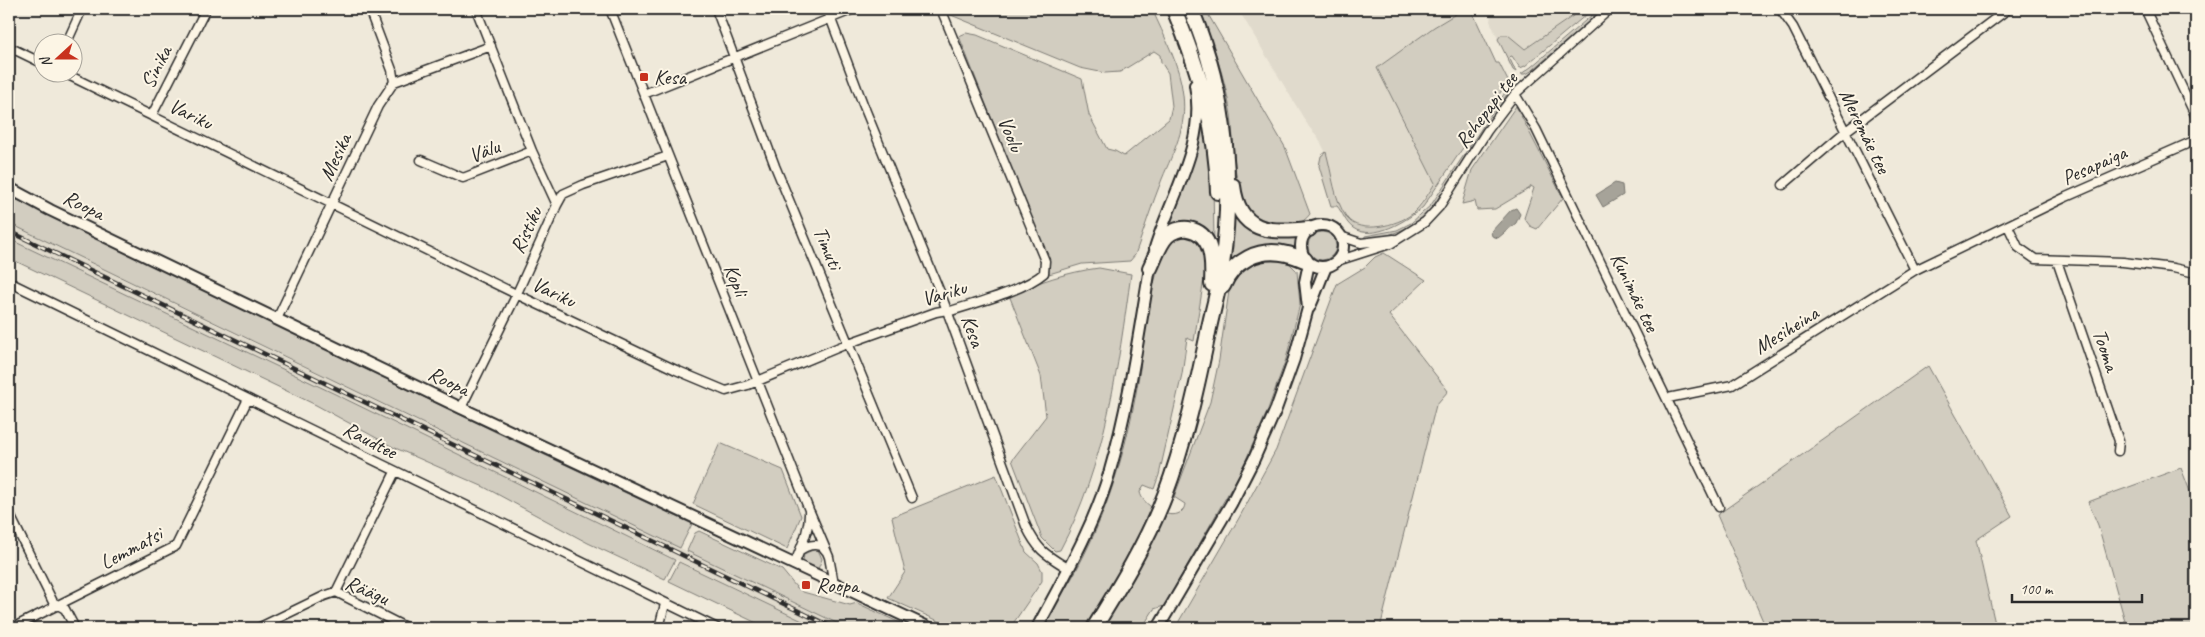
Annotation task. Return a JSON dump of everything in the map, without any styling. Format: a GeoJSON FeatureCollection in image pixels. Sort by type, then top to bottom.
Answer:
{"type":"FeatureCollection","features":[{"type":"Feature","properties":{"kind":"highway"},"geometry":{"type":"LineString","coordinates":[[1174,9],[1203,86],[1213,130],[1218,188],[1219,241],[1210,322]]}},
{"type":"Feature","properties":{"kind":"highway"},"geometry":{"type":"LineString","coordinates":[[1191,9],[1214,73],[1235,200],[1240,211],[1250,223],[1263,229],[1281,232],[1309,229]]}},
{"type":"Feature","properties":{"kind":"highway"},"geometry":{"type":"LineString","coordinates":[[1094,628],[1118,589],[1165,495],[1197,386],[1219,283],[1225,243],[1226,143]]}},
{"type":"Feature","properties":{"kind":"highway"},"geometry":{"type":"LineString","coordinates":[[1150,268],[1162,243],[1175,231],[1189,229],[1204,236],[1210,250],[1212,272],[1210,322]]}},
{"type":"Feature","properties":{"kind":"highway"},"geometry":{"type":"LineString","coordinates":[[1210,322],[1228,273],[1242,261],[1254,255],[1272,252],[1286,254],[1307,261]]}},
{"type":"Feature","properties":{"kind":"street"},"geometry":{"type":"LineString","coordinates":[[72,32],[82,9]]}},
{"type":"Feature","properties":{"kind":"street","name":"Sinika"},"geometry":{"type":"LineString","coordinates":[[152,115],[206,9]]}},
{"type":"Feature","properties":{"kind":"street"},"geometry":{"type":"LineString","coordinates":[[369,9],[392,70],[394,82],[491,46]]}},
{"type":"Feature","properties":{"kind":"street","name":"Ristiku"},"geometry":{"type":"LineString","coordinates":[[461,408],[557,205],[532,151],[476,9]]}},
{"type":"Feature","properties":{"kind":"street","name":"Kopli"},"geometry":{"type":"LineString","coordinates":[[610,9],[809,510],[809,527],[794,565]]}},
{"type":"Feature","properties":{"kind":"street","name":"Timuti"},"geometry":{"type":"LineString","coordinates":[[716,9],[775,166],[912,498]]}},
{"type":"Feature","properties":{"kind":"street","name":"Kesa"},"geometry":{"type":"LineString","coordinates":[[827,9],[863,104],[947,310],[1026,526],[1035,544],[1044,554],[1069,569]]}},
{"type":"Feature","properties":{"kind":"street"},"geometry":{"type":"LineString","coordinates":[[644,94],[854,9]]}},
{"type":"Feature","properties":{"kind":"street","name":"Voolu"},"geometry":{"type":"LineString","coordinates":[[941,9],[1045,261],[1044,273]]}},
{"type":"Feature","properties":{"kind":"street","name":"Rehepapi tee"},"geometry":{"type":"LineString","coordinates":[[1337,261],[1390,244],[1425,222],[1439,207],[1487,131],[1515,94],[1610,9]]}},
{"type":"Feature","properties":{"kind":"street","name":"Meremäe tee"},"geometry":{"type":"LineString","coordinates":[[1780,9],[1792,27],[1846,131],[1915,270]]}},
{"type":"Feature","properties":{"kind":"street"},"geometry":{"type":"LineString","coordinates":[[1783,184],[1846,131],[2008,9]]}},
{"type":"Feature","properties":{"kind":"street"},"geometry":{"type":"LineString","coordinates":[[2144,9],[2196,117]]}},
{"type":"Feature","properties":{"kind":"street"},"geometry":{"type":"LineString","coordinates":[[1037,628],[1069,569],[1091,522],[1109,475],[1126,402],[1150,268],[1160,230],[1189,156],[1197,123],[1196,90],[1187,40]]}},
{"type":"Feature","properties":{"kind":"street"},"geometry":{"type":"LineString","coordinates":[[9,47],[32,58]]}},
{"type":"Feature","properties":{"kind":"street","name":"Variku"},"geometry":{"type":"LineString","coordinates":[[82,82],[516,294],[676,370],[726,390],[758,381],[849,343],[1020,287],[1037,279],[1044,273]]}},
{"type":"Feature","properties":{"kind":"street","name":"Mesika"},"geometry":{"type":"LineString","coordinates":[[277,319],[378,106],[394,82]]}},
{"type":"Feature","properties":{"kind":"street","name":"Kunimäe tee"},"geometry":{"type":"LineString","coordinates":[[1515,94],[1536,129],[1720,507]]}},
{"type":"Feature","properties":{"kind":"street","name":"Pesapaiga"},"geometry":{"type":"LineString","coordinates":[[1915,270],[2066,197],[2196,140]]}},
{"type":"Feature","properties":{"kind":"street","name":"Välu"},"geometry":{"type":"LineString","coordinates":[[421,160],[463,178],[532,151]]}},
{"type":"Feature","properties":{"kind":"street"},"geometry":{"type":"LineString","coordinates":[[557,205],[563,194],[583,184],[668,156]]}},
{"type":"Feature","properties":{"kind":"street","name":"Roopa"},"geometry":{"type":"LineString","coordinates":[[9,188],[461,408],[930,628]]}},
{"type":"Feature","properties":{"kind":"street"},"geometry":{"type":"LineString","coordinates":[[1321,225],[1334,228],[1340,236],[1343,249],[1337,261],[1326,267],[1314,266],[1307,261],[1300,247],[1304,234],[1309,229],[1321,225]]}},
{"type":"Feature","properties":{"kind":"street"},"geometry":{"type":"LineString","coordinates":[[2008,226],[2014,241],[2025,254],[2035,258],[2123,262],[2173,268],[2196,275]]}},
{"type":"Feature","properties":{"kind":"street","name":"Rehepapi tee"},"geometry":{"type":"LineString","coordinates":[[1340,236],[1361,242],[1398,239]]}},
{"type":"Feature","properties":{"kind":"street","name":"Tooma"},"geometry":{"type":"LineString","coordinates":[[2057,260],[2120,441],[2118,451]]}},
{"type":"Feature","properties":{"kind":"street"},"geometry":{"type":"LineString","coordinates":[[1307,261],[1305,282],[1308,308]]}},
{"type":"Feature","properties":{"kind":"street"},"geometry":{"type":"LineString","coordinates":[[1158,628],[1231,504],[1254,459],[1276,409],[1294,358],[1308,308],[1311,305],[1326,267]]}},
{"type":"Feature","properties":{"kind":"street","name":"Mesiheina"},"geometry":{"type":"LineString","coordinates":[[1668,398],[1732,385],[1915,270]]}},
{"type":"Feature","properties":{"kind":"street","name":"Raudtee"},"geometry":{"type":"LineString","coordinates":[[9,282],[717,628]]}},
{"type":"Feature","properties":{"kind":"street","name":"Lemmatsi"},"geometry":{"type":"LineString","coordinates":[[12,628],[176,546],[248,399]]}},
{"type":"Feature","properties":{"kind":"street"},"geometry":{"type":"LineString","coordinates":[[336,592],[395,472]]}},
{"type":"Feature","properties":{"kind":"street"},"geometry":{"type":"LineString","coordinates":[[809,510],[829,557],[834,584]]}},
{"type":"Feature","properties":{"kind":"street"},"geometry":{"type":"LineString","coordinates":[[9,513],[53,602],[65,609],[75,628]]}},
{"type":"Feature","properties":{"kind":"street"},"geometry":{"type":"LineString","coordinates":[[800,550],[816,544],[822,546],[829,557]]}},
{"type":"Feature","properties":{"kind":"street","name":"Räägu"},"geometry":{"type":"LineString","coordinates":[[258,628],[336,592],[407,628]]}},
{"type":"Feature","properties":{"kind":"street"},"geometry":{"type":"LineString","coordinates":[[655,628],[660,624],[665,604]]}},
{"type":"Feature","properties":{"kind":"shaded area"},"geometry":{"type":"Polygon","coordinates":[[[949,9],[1152,9],[1179,73],[1184,107],[1179,138],[1158,188],[1135,255],[1130,261],[1082,264],[1049,274],[1049,264],[959,36],[966,33],[977,35],[1082,79],[1089,115],[1107,149],[1124,156],[1169,119],[1172,106],[1168,73],[1161,62],[1160,55],[1154,51],[1120,72],[1105,73],[1080,68],[951,15],[949,9]]]}},
{"type":"Feature","properties":{"kind":"shaded area"},"geometry":{"type":"Polygon","coordinates":[[[1199,9],[1205,9],[1285,147],[1310,214],[1303,221],[1285,226],[1265,221],[1248,210],[1243,202],[1237,182],[1231,115],[1222,74],[1199,9]]]}},
{"type":"Feature","properties":{"kind":"shaded area"},"geometry":{"type":"Polygon","coordinates":[[[1238,9],[1464,9],[1434,27],[1377,68],[1435,183],[1412,214],[1398,221],[1378,227],[1360,226],[1348,220],[1339,204],[1326,153],[1318,137],[1309,127],[1238,9]]]}},
{"type":"Feature","properties":{"kind":"shaded area"},"geometry":{"type":"Polygon","coordinates":[[[1464,9],[1475,9],[1472,11],[1496,63],[1499,63],[1508,81],[1423,207],[1409,218],[1390,228],[1380,231],[1361,232],[1348,223],[1337,206],[1331,206],[1319,166],[1321,156],[1326,152],[1339,203],[1347,218],[1353,223],[1361,226],[1379,227],[1398,222],[1415,211],[1435,183],[1377,68],[1434,27],[1464,9]]]}},
{"type":"Feature","properties":{"kind":"shaded area"},"geometry":{"type":"Polygon","coordinates":[[[1492,9],[1583,9],[1524,49],[1508,35],[1501,35],[1498,39],[1490,21],[1492,9]]]}},
{"type":"Feature","properties":{"kind":"shaded area"},"geometry":{"type":"Polygon","coordinates":[[[1583,9],[1593,9],[1525,66],[1520,68],[1512,56],[1509,57],[1516,72],[1513,70],[1498,39],[1501,35],[1508,35],[1525,49],[1583,9]]]}},
{"type":"Feature","properties":{"kind":"shaded area"},"geometry":{"type":"Polygon","coordinates":[[[1599,9],[1603,9],[1533,70],[1526,74],[1521,74],[1531,67],[1599,9]]]}},
{"type":"Feature","properties":{"kind":"shaded area"},"geometry":{"type":"Polygon","coordinates":[[[1510,85],[1508,93],[1429,212],[1399,231],[1364,239],[1365,236],[1397,230],[1411,223],[1431,205],[1510,85]]]}},
{"type":"Feature","properties":{"kind":"shaded area"},"geometry":{"type":"Polygon","coordinates":[[[1516,106],[1563,198],[1537,229],[1530,226],[1524,218],[1534,188],[1531,186],[1495,209],[1477,210],[1475,201],[1462,204],[1472,170],[1516,106]]]}},
{"type":"Feature","properties":{"kind":"shaded area"},"geometry":{"type":"Polygon","coordinates":[[[1203,119],[1213,184],[1214,240],[1208,232],[1165,228],[1194,158],[1203,119]]]}},
{"type":"Feature","properties":{"kind":"shaded area"},"geometry":{"type":"Polygon","coordinates":[[[1615,183],[1622,185],[1623,195],[1603,207],[1596,195],[1615,183]]]}},
{"type":"Feature","properties":{"kind":"shaded area"},"geometry":{"type":"Polygon","coordinates":[[[9,196],[500,434],[692,524],[680,548],[9,223],[9,196]]]}},
{"type":"Feature","properties":{"kind":"shaded area"},"geometry":{"type":"Polygon","coordinates":[[[1516,208],[1520,214],[1516,223],[1498,238],[1492,236],[1491,232],[1511,210],[1516,208]]]}},
{"type":"Feature","properties":{"kind":"shaded area"},"geometry":{"type":"Polygon","coordinates":[[[1232,209],[1254,228],[1267,235],[1297,237],[1295,250],[1276,246],[1259,248],[1243,254],[1228,266],[1232,209]]]}},
{"type":"Feature","properties":{"kind":"shaded area"},"geometry":{"type":"Polygon","coordinates":[[[9,223],[847,628],[817,628],[335,394],[17,243],[9,239],[9,223]]]}},
{"type":"Feature","properties":{"kind":"shaded area"},"geometry":{"type":"Polygon","coordinates":[[[1322,232],[1332,236],[1336,246],[1332,256],[1322,260],[1312,256],[1308,246],[1312,236],[1322,232]]]}},
{"type":"Feature","properties":{"kind":"shaded area"},"geometry":{"type":"Polygon","coordinates":[[[1182,235],[1196,237],[1203,251],[1206,266],[1194,341],[1187,338],[1182,374],[1159,475],[1154,489],[1144,485],[1140,492],[1147,504],[1162,513],[1170,515],[1182,511],[1185,504],[1174,497],[1210,402],[1219,360],[1229,291],[1237,277],[1258,261],[1281,261],[1290,264],[1297,271],[1300,304],[1286,359],[1267,412],[1241,471],[1164,606],[1154,609],[1142,628],[1044,628],[1075,573],[1110,494],[1131,419],[1147,317],[1156,275],[1163,257],[1172,243],[1182,235]]]}},
{"type":"Feature","properties":{"kind":"shaded area"},"geometry":{"type":"Polygon","coordinates":[[[9,239],[335,394],[675,560],[665,579],[588,543],[484,487],[393,447],[316,405],[9,258],[9,239]]]}},
{"type":"Feature","properties":{"kind":"shaded area"},"geometry":{"type":"Polygon","coordinates":[[[1384,253],[1426,280],[1389,315],[1448,391],[1436,405],[1380,628],[1175,628],[1276,450],[1337,284],[1365,267],[1375,257],[1384,253]]]}},
{"type":"Feature","properties":{"kind":"shaded area"},"geometry":{"type":"Polygon","coordinates":[[[1099,268],[1131,274],[1121,345],[1108,415],[1088,485],[1060,550],[1055,551],[1042,538],[1012,460],[1046,416],[1041,376],[1009,295],[1053,278],[1099,268]]]}},
{"type":"Feature","properties":{"kind":"shaded area"},"geometry":{"type":"Polygon","coordinates":[[[1928,366],[2012,516],[1976,540],[1996,628],[1766,628],[1717,515],[1928,366]]]}},
{"type":"Feature","properties":{"kind":"shaded area"},"geometry":{"type":"Polygon","coordinates":[[[720,443],[783,470],[801,516],[787,549],[693,504],[720,443]]]}},
{"type":"Feature","properties":{"kind":"shaded area"},"geometry":{"type":"Polygon","coordinates":[[[2181,468],[2196,507],[2196,628],[2127,628],[2098,525],[2088,502],[2181,468]]]}},
{"type":"Feature","properties":{"kind":"shaded area"},"geometry":{"type":"Polygon","coordinates":[[[996,475],[1026,552],[1038,563],[1042,571],[1042,581],[1010,628],[954,628],[888,598],[905,572],[892,517],[996,475]]]}},
{"type":"Feature","properties":{"kind":"shaded area"},"geometry":{"type":"Polygon","coordinates":[[[699,531],[782,570],[796,587],[803,592],[850,605],[857,603],[911,628],[847,628],[687,551],[695,533],[699,531]]]}},
{"type":"Feature","properties":{"kind":"shaded area"},"geometry":{"type":"Polygon","coordinates":[[[815,549],[819,552],[822,559],[818,569],[803,562],[804,554],[815,549]]]}},
{"type":"Feature","properties":{"kind":"shaded area"},"geometry":{"type":"Polygon","coordinates":[[[679,562],[817,628],[767,628],[669,581],[679,562]]]}},
{"type":"Feature","properties":{"kind":"railway"},"geometry":{"type":"LineString","coordinates":[[9,231],[834,628]]}},
{"type":"Feature","properties":{"kind":"place","name":"Kesa"},"geometry":{"type":"Point","coordinates":[644,77]}},
{"type":"Feature","properties":{"kind":"place","name":"Roopa"},"geometry":{"type":"Point","coordinates":[806,585]}}]}
